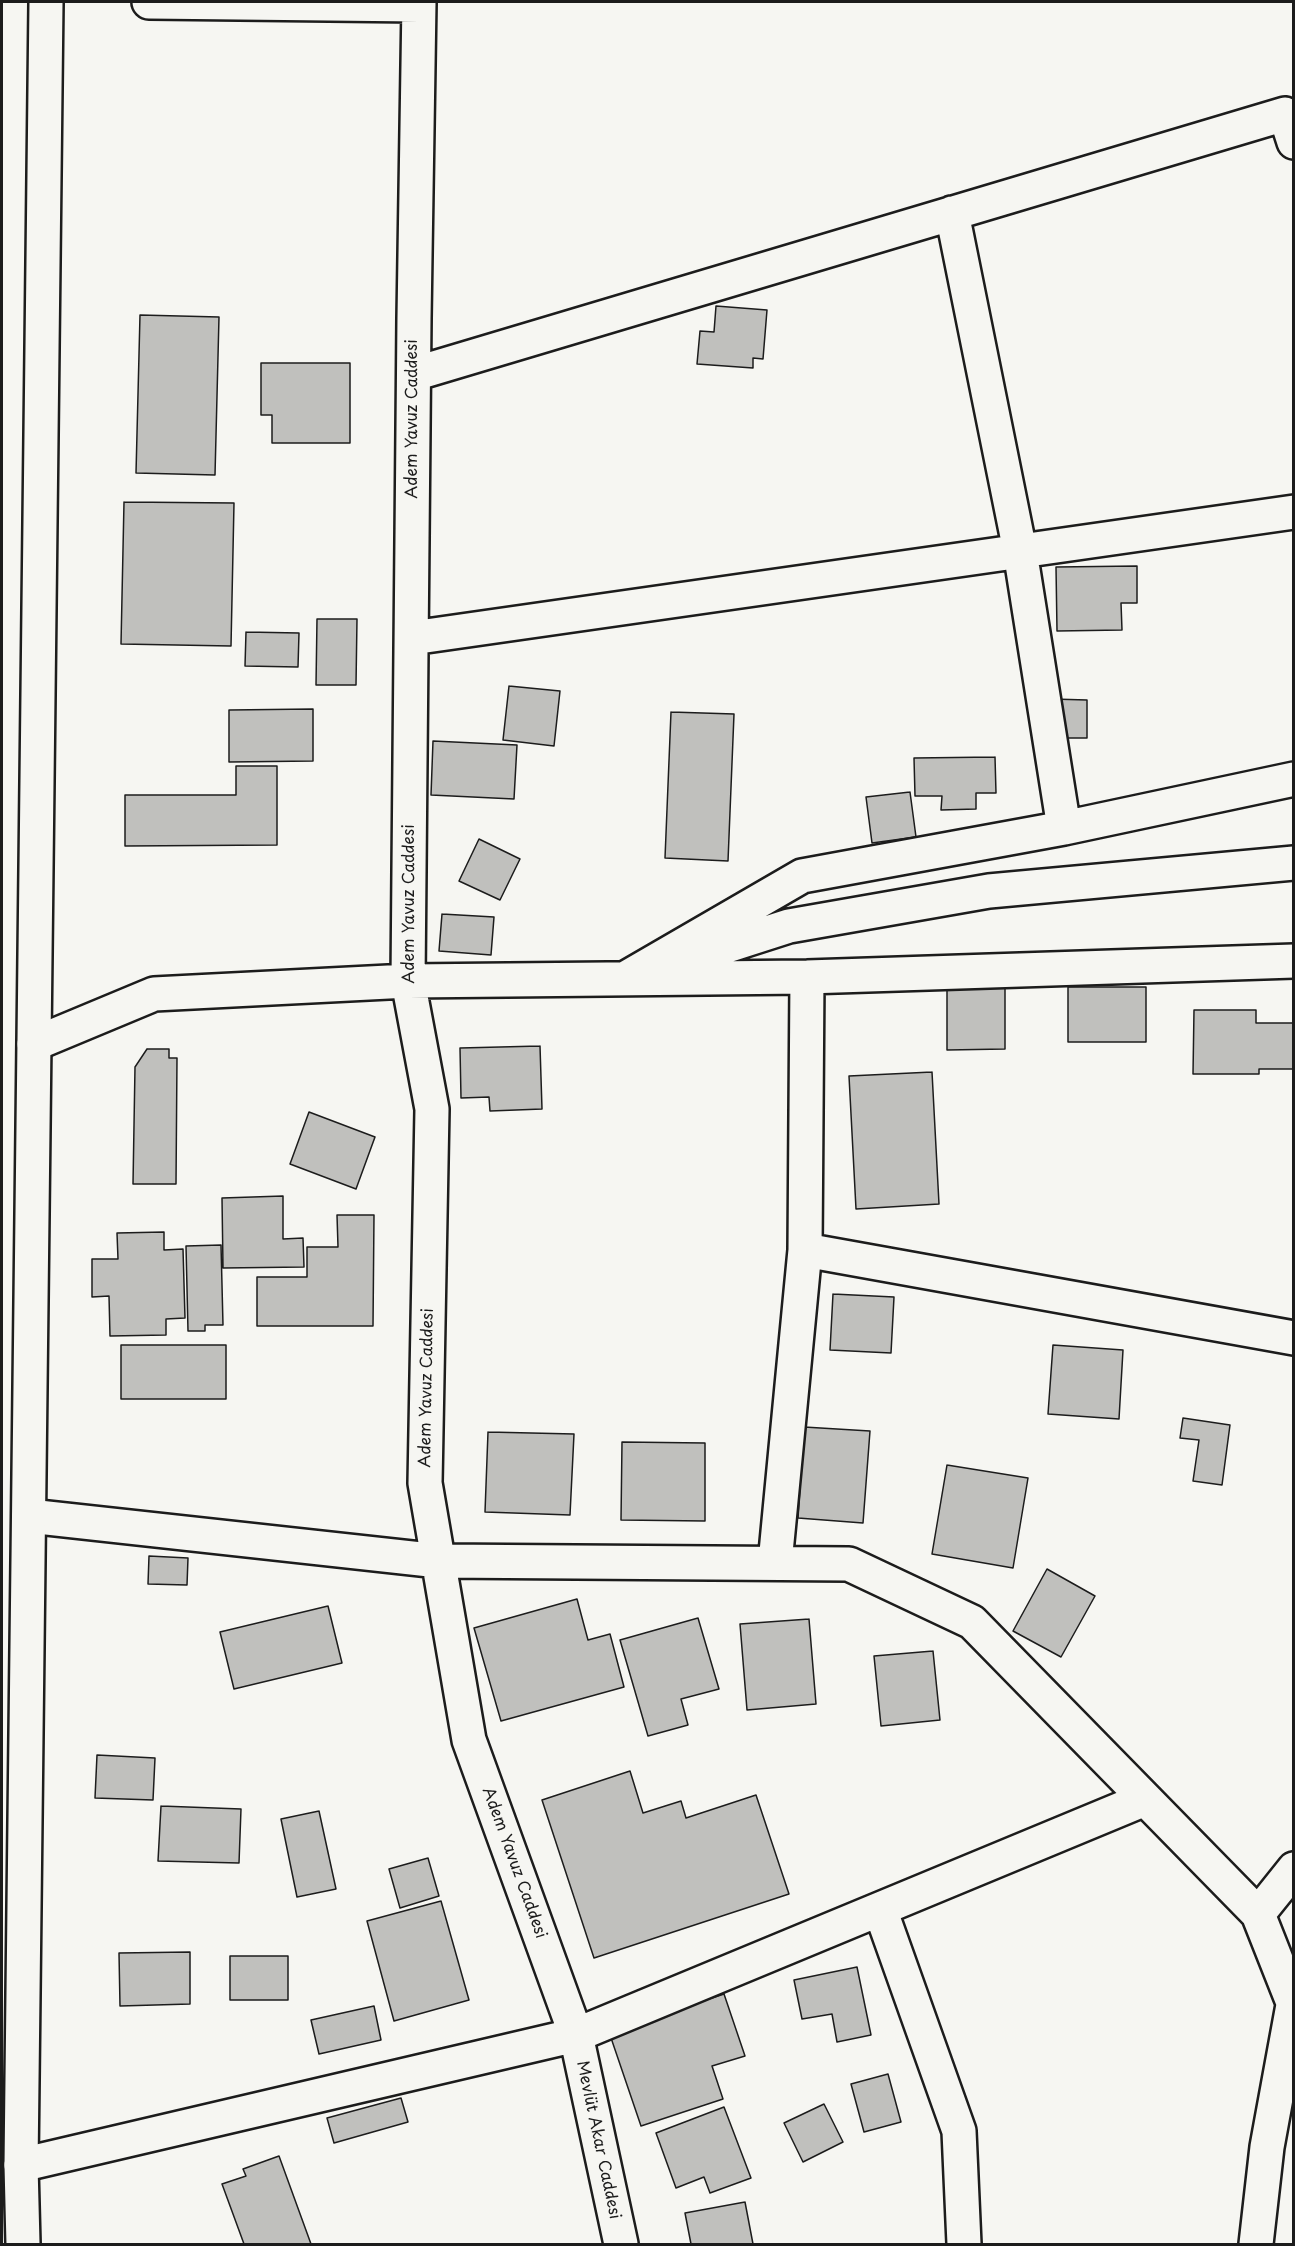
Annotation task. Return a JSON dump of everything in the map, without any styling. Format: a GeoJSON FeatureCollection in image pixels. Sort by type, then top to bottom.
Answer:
{"type":"FeatureCollection","features":[{"type":"Feature","properties":{"kind":"main road"},"geometry":{"type":"LineString","coordinates":[[23,2244],[21,2165],[46,2]]}},
{"type":"Feature","properties":{"kind":"main road"},"geometry":{"type":"LineString","coordinates":[[149,2],[419,3]]}},
{"type":"Feature","properties":{"kind":"main road","name":"Adem Yavuz Caddesi"},"geometry":{"type":"LineString","coordinates":[[419,3],[408,981],[432,1109],[425,1483],[469,1740],[576,2035]]}},
{"type":"Feature","properties":{"kind":"main road"},"geometry":{"type":"LineString","coordinates":[[414,374],[1286,114],[1293,142]]}},
{"type":"Feature","properties":{"kind":"main road"},"geometry":{"type":"LineString","coordinates":[[952,213],[1020,551],[1064,828]]}},
{"type":"Feature","properties":{"kind":"main road"},"geometry":{"type":"LineString","coordinates":[[412,638],[1293,512]]}},
{"type":"Feature","properties":{"kind":"main road"},"geometry":{"type":"LineString","coordinates":[[624,979],[802,876],[1064,828],[1293,779]]}},
{"type":"Feature","properties":{"kind":"main road"},"geometry":{"type":"LineString","coordinates":[[624,979],[789,926],[978,893],[1293,863]]}},
{"type":"Feature","properties":{"kind":"main road"},"geometry":{"type":"LineString","coordinates":[[34,1044],[154,994],[408,981],[807,977],[1293,961]]}},
{"type":"Feature","properties":{"kind":"main road"},"geometry":{"type":"LineString","coordinates":[[775,1563],[805,1250],[807,977]]}},
{"type":"Feature","properties":{"kind":"main road"},"geometry":{"type":"LineString","coordinates":[[805,1250],[1293,1338]]}},
{"type":"Feature","properties":{"kind":"main road"},"geometry":{"type":"LineString","coordinates":[[29,1516],[439,1561],[849,1564],[972,1622],[1258,1914],[1293,2005],[1267,2147],[1256,2244]]}},
{"type":"Feature","properties":{"kind":"main road"},"geometry":{"type":"LineString","coordinates":[[21,2165],[576,2035],[1145,1798]]}},
{"type":"Feature","properties":{"kind":"main road"},"geometry":{"type":"LineString","coordinates":[[1258,1914],[1293,1869]]}},
{"type":"Feature","properties":{"kind":"main road"},"geometry":{"type":"LineString","coordinates":[[880,1909],[959,2131],[964,2244]]}},
{"type":"Feature","properties":{"kind":"main road","name":"Mevlüt Akar Caddesi"},"geometry":{"type":"LineString","coordinates":[[576,2035],[621,2244]]}},
{"type":"Feature","properties":{"kind":"building"},"geometry":{"type":"Polygon","coordinates":[[[716,306],[767,310],[763,359],[753,358],[753,368],[697,364],[700,331],[714,332],[716,306]]]}},
{"type":"Feature","properties":{"kind":"building"},"geometry":{"type":"Polygon","coordinates":[[[140,315],[219,317],[215,475],[136,473],[140,315]]]}},
{"type":"Feature","properties":{"kind":"building"},"geometry":{"type":"Polygon","coordinates":[[[261,363],[350,363],[350,443],[272,443],[272,415],[261,415],[261,363]]]}},
{"type":"Feature","properties":{"kind":"building"},"geometry":{"type":"Polygon","coordinates":[[[124,502],[234,503],[231,646],[121,644],[124,502]]]}},
{"type":"Feature","properties":{"kind":"building"},"geometry":{"type":"Polygon","coordinates":[[[1137,566],[1137,603],[1121,603],[1122,630],[1057,631],[1056,567],[1137,566]]]}},
{"type":"Feature","properties":{"kind":"building"},"geometry":{"type":"Polygon","coordinates":[[[317,619],[357,619],[356,685],[316,685],[317,619]]]}},
{"type":"Feature","properties":{"kind":"building"},"geometry":{"type":"Polygon","coordinates":[[[246,632],[299,633],[298,667],[245,666],[246,632]]]}},
{"type":"Feature","properties":{"kind":"building"},"geometry":{"type":"Polygon","coordinates":[[[509,686],[560,691],[554,746],[503,740],[509,686]]]}},
{"type":"Feature","properties":{"kind":"building"},"geometry":{"type":"Polygon","coordinates":[[[1052,699],[1087,700],[1087,738],[1052,738],[1052,699]]]}},
{"type":"Feature","properties":{"kind":"building"},"geometry":{"type":"Polygon","coordinates":[[[313,709],[313,761],[229,762],[229,710],[313,709]]]}},
{"type":"Feature","properties":{"kind":"building"},"geometry":{"type":"Polygon","coordinates":[[[671,712],[734,714],[728,861],[665,858],[671,712]]]}},
{"type":"Feature","properties":{"kind":"building"},"geometry":{"type":"Polygon","coordinates":[[[433,741],[517,745],[514,799],[431,795],[433,741]]]}},
{"type":"Feature","properties":{"kind":"building"},"geometry":{"type":"Polygon","coordinates":[[[995,757],[996,793],[976,793],[976,809],[941,810],[942,796],[915,796],[914,758],[995,757]]]}},
{"type":"Feature","properties":{"kind":"building"},"geometry":{"type":"Polygon","coordinates":[[[236,766],[277,766],[277,845],[125,846],[125,795],[236,795],[236,766]]]}},
{"type":"Feature","properties":{"kind":"building"},"geometry":{"type":"Polygon","coordinates":[[[910,792],[916,837],[872,843],[866,797],[910,792]]]}},
{"type":"Feature","properties":{"kind":"building"},"geometry":{"type":"Polygon","coordinates":[[[479,839],[520,859],[500,900],[459,881],[479,839]]]}},
{"type":"Feature","properties":{"kind":"building"},"geometry":{"type":"Polygon","coordinates":[[[442,914],[494,917],[491,955],[439,951],[442,914]]]}},
{"type":"Feature","properties":{"kind":"building"},"geometry":{"type":"Polygon","coordinates":[[[947,987],[1005,987],[1005,1049],[947,1050],[947,987]]]}},
{"type":"Feature","properties":{"kind":"building"},"geometry":{"type":"Polygon","coordinates":[[[1068,987],[1146,987],[1146,1042],[1068,1042],[1068,987]]]}},
{"type":"Feature","properties":{"kind":"building"},"geometry":{"type":"Polygon","coordinates":[[[1194,1010],[1256,1010],[1256,1023],[1294,1023],[1294,1069],[1259,1069],[1259,1074],[1193,1074],[1194,1010]]]}},
{"type":"Feature","properties":{"kind":"building"},"geometry":{"type":"Polygon","coordinates":[[[540,1046],[542,1109],[490,1111],[489,1097],[461,1098],[460,1048],[540,1046]]]}},
{"type":"Feature","properties":{"kind":"building"},"geometry":{"type":"Polygon","coordinates":[[[147,1049],[169,1049],[169,1058],[177,1058],[176,1184],[133,1184],[135,1067],[147,1049]]]}},
{"type":"Feature","properties":{"kind":"building"},"geometry":{"type":"Polygon","coordinates":[[[932,1072],[939,1204],[856,1209],[849,1076],[932,1072]]]}},
{"type":"Feature","properties":{"kind":"building"},"geometry":{"type":"Polygon","coordinates":[[[309,1112],[375,1137],[356,1189],[290,1164],[309,1112]]]}},
{"type":"Feature","properties":{"kind":"building"},"geometry":{"type":"Polygon","coordinates":[[[283,1196],[283,1239],[303,1238],[304,1267],[223,1268],[222,1198],[283,1196]]]}},
{"type":"Feature","properties":{"kind":"building"},"geometry":{"type":"Polygon","coordinates":[[[337,1215],[374,1215],[373,1326],[257,1326],[257,1277],[307,1277],[307,1247],[338,1247],[337,1215]]]}},
{"type":"Feature","properties":{"kind":"building"},"geometry":{"type":"Polygon","coordinates":[[[164,1232],[164,1250],[183,1249],[185,1318],[166,1319],[166,1335],[110,1336],[109,1296],[92,1297],[92,1259],[118,1259],[117,1233],[164,1232]]]}},
{"type":"Feature","properties":{"kind":"building"},"geometry":{"type":"Polygon","coordinates":[[[221,1245],[223,1325],[205,1325],[205,1331],[188,1331],[186,1246],[221,1245]]]}},
{"type":"Feature","properties":{"kind":"building"},"geometry":{"type":"Polygon","coordinates":[[[833,1294],[894,1297],[891,1353],[830,1350],[833,1294]]]}},
{"type":"Feature","properties":{"kind":"building"},"geometry":{"type":"Polygon","coordinates":[[[121,1345],[226,1345],[226,1399],[121,1399],[121,1345]]]}},
{"type":"Feature","properties":{"kind":"building"},"geometry":{"type":"Polygon","coordinates":[[[1053,1345],[1123,1350],[1119,1419],[1048,1414],[1053,1345]]]}},
{"type":"Feature","properties":{"kind":"building"},"geometry":{"type":"Polygon","coordinates":[[[1183,1418],[1230,1425],[1222,1485],[1193,1481],[1199,1440],[1180,1438],[1183,1418]]]}},
{"type":"Feature","properties":{"kind":"building"},"geometry":{"type":"Polygon","coordinates":[[[804,1427],[870,1431],[863,1523],[798,1518],[804,1427]]]}},
{"type":"Feature","properties":{"kind":"building"},"geometry":{"type":"Polygon","coordinates":[[[488,1432],[574,1434],[570,1515],[485,1512],[488,1432]]]}},
{"type":"Feature","properties":{"kind":"building"},"geometry":{"type":"Polygon","coordinates":[[[622,1442],[705,1443],[705,1521],[621,1520],[622,1442]]]}},
{"type":"Feature","properties":{"kind":"building"},"geometry":{"type":"Polygon","coordinates":[[[947,1465],[1028,1478],[1013,1568],[932,1554],[947,1465]]]}},
{"type":"Feature","properties":{"kind":"building"},"geometry":{"type":"Polygon","coordinates":[[[149,1556],[188,1558],[187,1585],[148,1584],[149,1556]]]}},
{"type":"Feature","properties":{"kind":"building"},"geometry":{"type":"Polygon","coordinates":[[[1047,1569],[1095,1596],[1061,1657],[1013,1631],[1047,1569]]]}},
{"type":"Feature","properties":{"kind":"building"},"geometry":{"type":"Polygon","coordinates":[[[577,1599],[588,1640],[610,1634],[624,1687],[501,1721],[474,1628],[577,1599]]]}},
{"type":"Feature","properties":{"kind":"building"},"geometry":{"type":"Polygon","coordinates":[[[328,1606],[342,1663],[234,1689],[220,1632],[328,1606]]]}},
{"type":"Feature","properties":{"kind":"building"},"geometry":{"type":"Polygon","coordinates":[[[698,1618],[719,1689],[681,1699],[688,1725],[648,1736],[620,1640],[698,1618]]]}},
{"type":"Feature","properties":{"kind":"building"},"geometry":{"type":"Polygon","coordinates":[[[809,1619],[816,1704],[747,1710],[740,1624],[809,1619]]]}},
{"type":"Feature","properties":{"kind":"building"},"geometry":{"type":"Polygon","coordinates":[[[933,1651],[940,1720],[881,1726],[874,1656],[933,1651]]]}},
{"type":"Feature","properties":{"kind":"building"},"geometry":{"type":"Polygon","coordinates":[[[97,1755],[155,1758],[153,1800],[95,1798],[97,1755]]]}},
{"type":"Feature","properties":{"kind":"building"},"geometry":{"type":"Polygon","coordinates":[[[630,1771],[643,1813],[681,1801],[686,1818],[756,1795],[789,1894],[594,1958],[542,1800],[630,1771]]]}},
{"type":"Feature","properties":{"kind":"building"},"geometry":{"type":"Polygon","coordinates":[[[161,1806],[241,1809],[239,1863],[158,1861],[161,1806]]]}},
{"type":"Feature","properties":{"kind":"building"},"geometry":{"type":"Polygon","coordinates":[[[319,1811],[336,1889],[297,1897],[281,1819],[319,1811]]]}},
{"type":"Feature","properties":{"kind":"building"},"geometry":{"type":"Polygon","coordinates":[[[428,1858],[439,1896],[400,1908],[389,1869],[428,1858]]]}},
{"type":"Feature","properties":{"kind":"building"},"geometry":{"type":"Polygon","coordinates":[[[441,1901],[469,2000],[394,2021],[367,1921],[441,1901]]]}},
{"type":"Feature","properties":{"kind":"building"},"geometry":{"type":"Polygon","coordinates":[[[190,1952],[190,2004],[120,2006],[119,1953],[190,1952]]]}},
{"type":"Feature","properties":{"kind":"building"},"geometry":{"type":"Polygon","coordinates":[[[230,1956],[288,1956],[288,2000],[230,2000],[230,1956]]]}},
{"type":"Feature","properties":{"kind":"building"},"geometry":{"type":"Polygon","coordinates":[[[857,1967],[871,2035],[837,2042],[832,2014],[802,2019],[794,1980],[857,1967]]]}},
{"type":"Feature","properties":{"kind":"building"},"geometry":{"type":"Polygon","coordinates":[[[724,1994],[745,2056],[712,2066],[723,2099],[641,2126],[609,2032],[724,1994]]]}},
{"type":"Feature","properties":{"kind":"building"},"geometry":{"type":"Polygon","coordinates":[[[374,2006],[381,2040],[319,2054],[311,2020],[374,2006]]]}},
{"type":"Feature","properties":{"kind":"building"},"geometry":{"type":"Polygon","coordinates":[[[888,2074],[901,2122],[864,2132],[851,2084],[888,2074]]]}},
{"type":"Feature","properties":{"kind":"building"},"geometry":{"type":"Polygon","coordinates":[[[401,2098],[408,2122],[334,2143],[327,2118],[401,2098]]]}},
{"type":"Feature","properties":{"kind":"building"},"geometry":{"type":"Polygon","coordinates":[[[824,2104],[843,2142],[803,2162],[784,2123],[824,2104]]]}},
{"type":"Feature","properties":{"kind":"building"},"geometry":{"type":"Polygon","coordinates":[[[724,2107],[751,2178],[710,2193],[704,2177],[676,2188],[656,2133],[724,2107]]]}},
{"type":"Feature","properties":{"kind":"building"},"geometry":{"type":"Polygon","coordinates":[[[279,2156],[311,2244],[244,2244],[222,2184],[246,2176],[243,2169],[279,2156]]]}},
{"type":"Feature","properties":{"kind":"building"},"geometry":{"type":"Polygon","coordinates":[[[745,2202],[753,2244],[691,2244],[685,2213],[745,2202]]]}}]}
